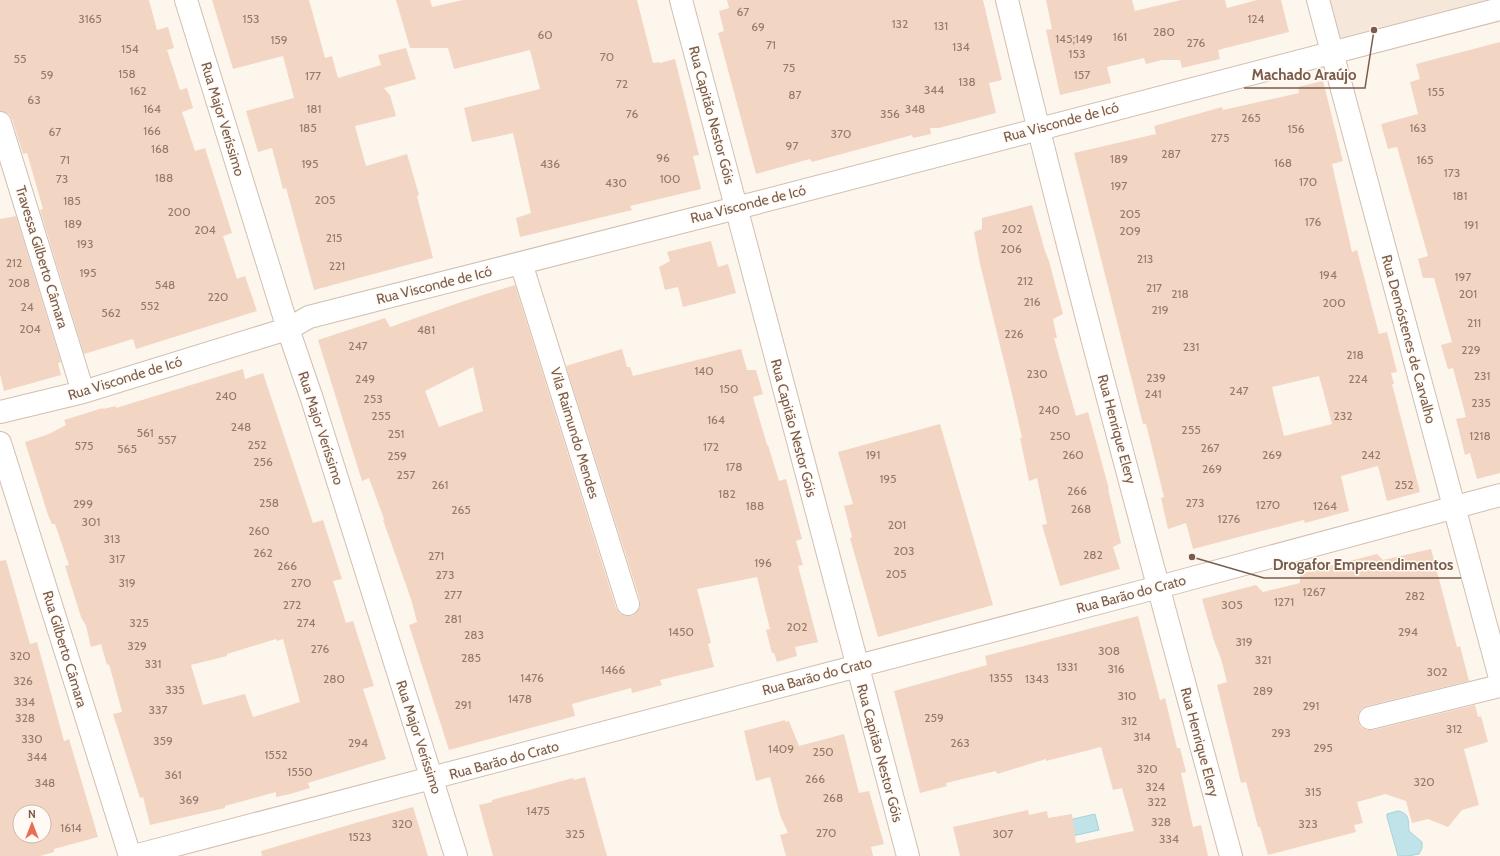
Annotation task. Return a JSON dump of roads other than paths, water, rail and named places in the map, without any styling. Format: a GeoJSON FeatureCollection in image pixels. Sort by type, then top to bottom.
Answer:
{"type":"FeatureCollection","features":[{"type":"Feature","properties":{"kind":"street","name":"Rua Major Veríssimo"},"geometry":{"type":"LineString","coordinates":[[186,0],[288,329],[312,399],[456,856]]}},
{"type":"Feature","properties":{"kind":"street","name":"Rua Capitão Nestor Góis"},"geometry":{"type":"LineString","coordinates":[[681,0],[856,666],[908,856]]}},
{"type":"Feature","properties":{"kind":"street","name":"Rua Henrique Elery"},"geometry":{"type":"LineString","coordinates":[[1007,0],[1038,128],[1158,587],[1231,856]]}},
{"type":"Feature","properties":{"kind":"street","name":"Rua Demóstenes de Carvalho"},"geometry":{"type":"LineString","coordinates":[[1318,0],[1500,678]]}},
{"type":"Feature","properties":{"kind":"street","name":"Rua Visconde de Icó"},"geometry":{"type":"LineString","coordinates":[[0,412],[83,392],[288,329],[309,317],[1500,8]]}},
{"type":"Feature","properties":{"kind":"street","name":"Travessa Gilberto Câmara"},"geometry":{"type":"LineString","coordinates":[[0,123],[83,392]]}},
{"type":"Feature","properties":{"kind":"street","name":"Vila Raimundo Mendes"},"geometry":{"type":"LineString","coordinates":[[521,263],[628,604]]}},
{"type":"Feature","properties":{"kind":"street","name":"Rua Gilberto Câmara"},"geometry":{"type":"LineString","coordinates":[[0,443],[130,856]]}},
{"type":"Feature","properties":{"kind":"street","name":"Rua Barão do Crato"},"geometry":{"type":"LineString","coordinates":[[134,856],[432,779],[1500,496]]}},
{"type":"Feature","properties":{"kind":"street"},"geometry":{"type":"LineString","coordinates":[[1370,718],[1500,686]]}},
{"type":"Feature","properties":{"kind":"water"},"geometry":{"type":"Polygon","coordinates":[[[1398,811],[1405,813],[1408,818],[1409,831],[1422,842],[1422,848],[1419,854],[1398,856],[1387,814],[1398,811]]]}},
{"type":"Feature","properties":{"kind":"water"},"geometry":{"type":"Polygon","coordinates":[[[1095,814],[1099,830],[1068,837],[1065,821],[1095,814]]]}},
{"type":"Feature","properties":{"kind":"place","name":"Machado Araújo"},"geometry":{"type":"Point","coordinates":[1374,30]}},
{"type":"Feature","properties":{"kind":"place","name":"Drogafor Empreendimentos"},"geometry":{"type":"Point","coordinates":[1192,557]}}]}
